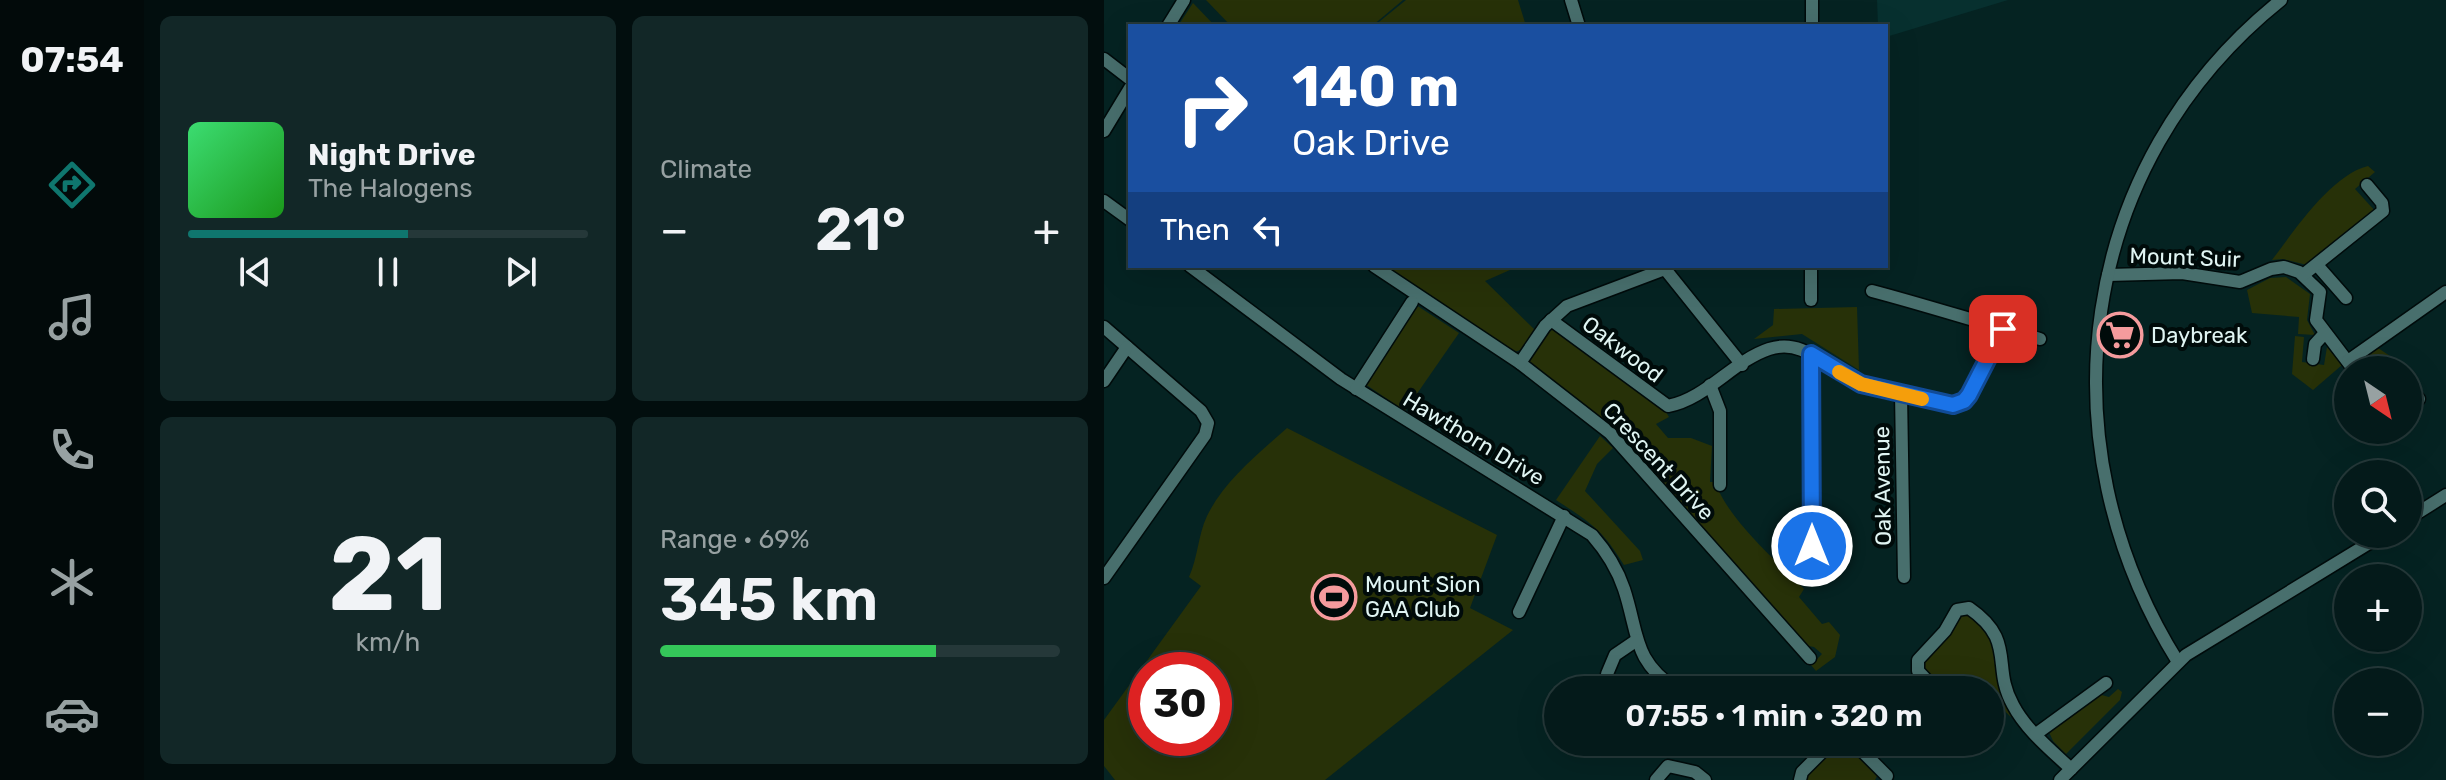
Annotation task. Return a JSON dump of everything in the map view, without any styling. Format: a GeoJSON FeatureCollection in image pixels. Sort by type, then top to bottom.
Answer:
{"type":"FeatureCollection","features":[{"type":"Feature","properties":{"kind":"street"},"geometry":{"type":"LineString","coordinates":[[1169,24],[1184,0]]}},
{"type":"Feature","properties":{"kind":"street"},"geometry":{"type":"LineString","coordinates":[[1571,0],[1578,24]]}},
{"type":"Feature","properties":{"kind":"street"},"geometry":{"type":"LineString","coordinates":[[1812,0],[1812,24]]}},
{"type":"Feature","properties":{"kind":"street"},"geometry":{"type":"LineString","coordinates":[[2178,662],[2152,618],[2129,567],[2113,519],[2096,420],[2095,372],[2099,321],[2108,275],[2133,197],[2166,130],[2239,37],[2281,0]]}},
{"type":"Feature","properties":{"kind":"street"},"geometry":{"type":"LineString","coordinates":[[1104,59],[1128,77]]}},
{"type":"Feature","properties":{"kind":"street"},"geometry":{"type":"LineString","coordinates":[[1104,131],[1126,105]]}},
{"type":"Feature","properties":{"kind":"street"},"geometry":{"type":"LineString","coordinates":[[2343,356],[2316,318],[2320,292],[2303,275],[2383,211],[2382,203],[2367,185]]}},
{"type":"Feature","properties":{"kind":"street"},"geometry":{"type":"LineString","coordinates":[[1104,201],[1128,219]]}},
{"type":"Feature","properties":{"kind":"street"},"geometry":{"type":"LineString","coordinates":[[2317,265],[2346,298]]}},
{"type":"Feature","properties":{"kind":"street","name":"Mount Suir"},"geometry":{"type":"LineString","coordinates":[[2108,275],[2182,273],[2240,282],[2278,267],[2303,275]]}},
{"type":"Feature","properties":{"kind":"street","name":"Hawthorn Drive"},"geometry":{"type":"LineString","coordinates":[[1193,268],[1356,389],[1592,535],[1609,557],[1624,589],[1637,640],[1649,666],[1661,676]]}},
{"type":"Feature","properties":{"kind":"street","name":"Crescent Drive"},"geometry":{"type":"LineString","coordinates":[[1377,268],[1520,363],[1615,438],[1810,658]]}},
{"type":"Feature","properties":{"kind":"street"},"geometry":{"type":"LineString","coordinates":[[1520,363],[1551,320],[1572,303],[1662,268]]}},
{"type":"Feature","properties":{"kind":"street"},"geometry":{"type":"LineString","coordinates":[[1666,268],[1742,365]]}},
{"type":"Feature","properties":{"kind":"street"},"geometry":{"type":"LineString","coordinates":[[1811,268],[1811,300]]}},
{"type":"Feature","properties":{"kind":"street"},"geometry":{"type":"LineString","coordinates":[[1872,291],[2040,339]]}},
{"type":"Feature","properties":{"kind":"street"},"geometry":{"type":"LineString","coordinates":[[2364,356],[2446,292]]}},
{"type":"Feature","properties":{"kind":"street"},"geometry":{"type":"LineString","coordinates":[[1356,389],[1412,302]]}},
{"type":"Feature","properties":{"kind":"street","name":"Oakwood"},"geometry":{"type":"LineString","coordinates":[[1551,320],[1661,403],[1673,405],[1710,385]]}},
{"type":"Feature","properties":{"kind":"street"},"geometry":{"type":"LineString","coordinates":[[1104,327],[1201,411],[1208,427],[1104,578]]}},
{"type":"Feature","properties":{"kind":"street"},"geometry":{"type":"LineString","coordinates":[[1720,485],[1720,411],[1710,385],[1761,352],[1793,346],[1856,383],[1945,405],[1964,401],[2003,329]]}},
{"type":"Feature","properties":{"kind":"street"},"geometry":{"type":"LineString","coordinates":[[2313,359],[2315,344],[2325,333]]}},
{"type":"Feature","properties":{"kind":"street"},"geometry":{"type":"LineString","coordinates":[[1104,381],[1127,347]]}},
{"type":"Feature","properties":{"kind":"street"},"geometry":{"type":"LineString","coordinates":[[1811,354],[1812,575]]}},
{"type":"Feature","properties":{"kind":"street","name":"Oak Avenue"},"geometry":{"type":"LineString","coordinates":[[1901,393],[1904,577]]}},
{"type":"Feature","properties":{"kind":"street"},"geometry":{"type":"LineString","coordinates":[[2422,510],[2446,495]]}},
{"type":"Feature","properties":{"kind":"street"},"geometry":{"type":"LineString","coordinates":[[1519,612],[1564,516]]}},
{"type":"Feature","properties":{"kind":"street"},"geometry":{"type":"LineString","coordinates":[[2060,780],[2178,662],[2203,643],[2361,548]]}},
{"type":"Feature","properties":{"kind":"street"},"geometry":{"type":"LineString","coordinates":[[1923,676],[1918,671],[1918,660],[1945,631],[1957,610],[1969,608],[1996,636],[2009,697],[2019,715],[2071,769]]}},
{"type":"Feature","properties":{"kind":"street"},"geometry":{"type":"LineString","coordinates":[[1607,674],[1615,655],[1637,640]]}},
{"type":"Feature","properties":{"kind":"street"},"geometry":{"type":"LineString","coordinates":[[2036,734],[2106,683]]}},
{"type":"Feature","properties":{"kind":"street"},"geometry":{"type":"LineString","coordinates":[[1800,780],[1802,772],[1818,756]]}},
{"type":"Feature","properties":{"kind":"street"},"geometry":{"type":"LineString","coordinates":[[1867,756],[1887,776]]}},
{"type":"Feature","properties":{"kind":"street"},"geometry":{"type":"LineString","coordinates":[[1656,780],[1668,766],[1697,773],[1705,780]]}},
{"type":"Feature","properties":{"kind":"shaded area"},"geometry":{"type":"Polygon","coordinates":[[[1877,0],[2008,0],[1888,36],[1888,24],[1878,24],[1877,0]]]}},
{"type":"Feature","properties":{"kind":"green space"},"geometry":{"type":"Polygon","coordinates":[[[1206,0],[1403,0],[1374,24],[1229,24],[1206,0]]]}},
{"type":"Feature","properties":{"kind":"green space"},"geometry":{"type":"Polygon","coordinates":[[[1406,0],[1518,0],[1525,24],[1376,24],[1406,0]]]}},
{"type":"Feature","properties":{"kind":"green space"},"geometry":{"type":"Polygon","coordinates":[[[1193,3],[1213,24],[1179,24],[1193,3]]]}},
{"type":"Feature","properties":{"kind":"green space"},"geometry":{"type":"Polygon","coordinates":[[[2368,166],[2375,172],[2355,189],[2376,212],[2307,265],[2283,259],[2272,260],[2327,192],[2354,171],[2368,166]]]}},
{"type":"Feature","properties":{"kind":"green space"},"geometry":{"type":"Polygon","coordinates":[[[1385,268],[1514,268],[1485,281],[1535,330],[1524,349],[1514,352],[1385,268]]]}},
{"type":"Feature","properties":{"kind":"green space"},"geometry":{"type":"Polygon","coordinates":[[[2286,277],[2310,294],[2307,320],[2315,335],[2298,334],[2299,317],[2252,313],[2247,290],[2270,278],[2286,277]]]}},
{"type":"Feature","properties":{"kind":"green space"},"geometry":{"type":"Polygon","coordinates":[[[1416,305],[1459,333],[1405,411],[1365,384],[1416,305]]]}},
{"type":"Feature","properties":{"kind":"green space"},"geometry":{"type":"Polygon","coordinates":[[[1857,307],[1859,370],[1802,334],[1754,339],[1773,325],[1774,309],[1857,307]]]}},
{"type":"Feature","properties":{"kind":"green space"},"geometry":{"type":"Polygon","coordinates":[[[1555,329],[1666,412],[1669,417],[1656,424],[1668,438],[1691,438],[1712,446],[1710,482],[1715,482],[1742,525],[1804,589],[1799,597],[1822,624],[1829,622],[1840,635],[1835,657],[1816,671],[1811,665],[1822,654],[1814,647],[1803,645],[1613,427],[1528,361],[1547,332],[1555,329]]]}},
{"type":"Feature","properties":{"kind":"green space"},"geometry":{"type":"Polygon","coordinates":[[[2295,336],[2304,337],[2302,362],[2324,365],[2327,347],[2334,356],[2334,372],[2313,390],[2292,374],[2295,336]]]}},
{"type":"Feature","properties":{"kind":"green space"},"geometry":{"type":"Polygon","coordinates":[[[2378,348],[2390,356],[2368,356],[2378,348]]]}},
{"type":"Feature","properties":{"kind":"green space","name":"Mount Sion GAA Club"},"geometry":{"type":"Polygon","coordinates":[[[1287,428],[1497,535],[1470,608],[1513,630],[1325,780],[1115,780],[1104,766],[1104,720],[1128,687],[1128,756],[1232,756],[1232,652],[1153,652],[1201,586],[1189,577],[1204,523],[1214,503],[1242,469],[1287,428]]]}},
{"type":"Feature","properties":{"kind":"green space"},"geometry":{"type":"Polygon","coordinates":[[[1600,436],[1613,448],[1597,464],[1585,491],[1640,551],[1643,560],[1624,565],[1609,542],[1594,527],[1556,500],[1600,436]]]}},
{"type":"Feature","properties":{"kind":"green space"},"geometry":{"type":"Polygon","coordinates":[[[1968,612],[1994,637],[2004,676],[1928,676],[1923,671],[1924,658],[1958,616],[1968,612]]]}},
{"type":"Feature","properties":{"kind":"green space"},"geometry":{"type":"Polygon","coordinates":[[[2004,678],[2013,714],[2011,717],[2004,710],[2004,678]]]}},
{"type":"Feature","properties":{"kind":"green space"},"geometry":{"type":"Polygon","coordinates":[[[2118,689],[2122,692],[2120,700],[2066,754],[2053,741],[2049,732],[2065,716],[2098,694],[2109,697],[2118,689]]]}},
{"type":"Feature","properties":{"kind":"green space"},"geometry":{"type":"Polygon","coordinates":[[[1824,756],[1861,756],[1878,774],[1875,780],[1805,780],[1824,756]]]}},
{"type":"Feature","properties":{"kind":"slow traffic"},"geometry":{"type":"LineString","coordinates":[[1839,372],[1861,384],[1922,399]]}},
{"type":"Feature","properties":{"kind":"place","name":"Daybreak"},"geometry":{"type":"Point","coordinates":[2120,335]}},
{"type":"Feature","properties":{"kind":"place","name":"Mount Sion GAA Club"},"geometry":{"type":"Point","coordinates":[1334,597]}},
{"type":"Feature","properties":{"kind":"route"},"geometry":{"type":"LineString","coordinates":[[1812,546],[1811,354],[1861,384],[1953,405],[1964,401],[1969,395],[2003,329]]}}]}
